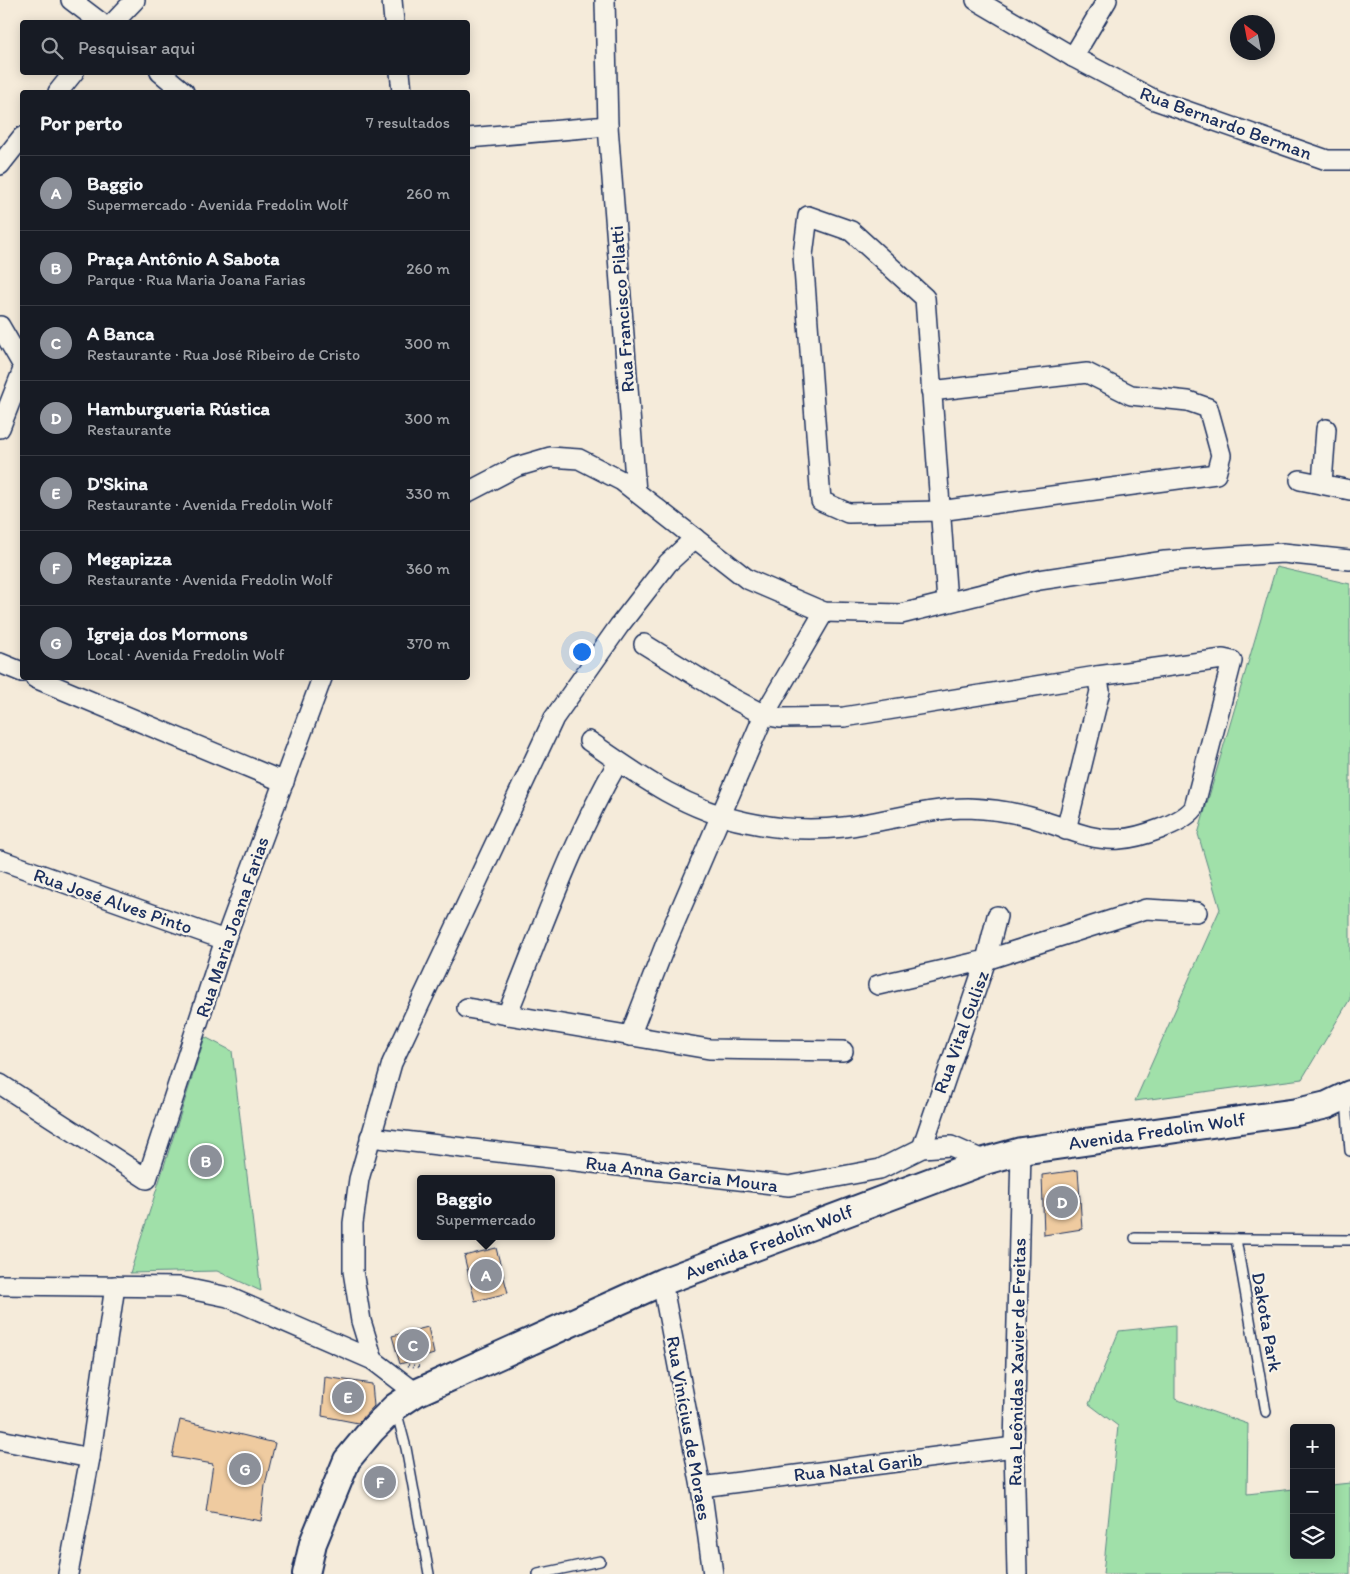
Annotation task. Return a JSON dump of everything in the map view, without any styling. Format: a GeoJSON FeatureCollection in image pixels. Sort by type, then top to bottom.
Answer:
{"type":"FeatureCollection","features":[{"type":"Feature","properties":{"kind":"main road","name":"Avenida Fredolin Wolf"},"geometry":{"type":"LineString","coordinates":[[306,1574],[313,1544],[347,1460],[372,1430],[395,1407],[416,1393],[662,1282],[985,1161],[1021,1150],[1297,1112],[1327,1105],[1348,1095]]}},
{"type":"Feature","properties":{"kind":"street"},"geometry":{"type":"LineString","coordinates":[[71,0],[97,20]]}},
{"type":"Feature","properties":{"kind":"street"},"geometry":{"type":"LineString","coordinates":[[116,20],[135,0]]}},
{"type":"Feature","properties":{"kind":"street"},"geometry":{"type":"LineString","coordinates":[[392,0],[394,20]]}},
{"type":"Feature","properties":{"kind":"street","name":"Rua Francisco Pilatti"},"geometry":{"type":"LineString","coordinates":[[606,0],[608,126],[636,492]]}},
{"type":"Feature","properties":{"kind":"street","name":"Rua Bernardo Berman"},"geometry":{"type":"LineString","coordinates":[[976,0],[1073,57],[1155,100],[1327,160],[1350,160]]}},
{"type":"Feature","properties":{"kind":"street"},"geometry":{"type":"LineString","coordinates":[[1073,57],[1107,0]]}},
{"type":"Feature","properties":{"kind":"street"},"geometry":{"type":"LineString","coordinates":[[60,90],[72,75]]}},
{"type":"Feature","properties":{"kind":"street"},"geometry":{"type":"LineString","coordinates":[[164,75],[182,90]]}},
{"type":"Feature","properties":{"kind":"street"},"geometry":{"type":"LineString","coordinates":[[400,75],[402,90]]}},
{"type":"Feature","properties":{"kind":"street"},"geometry":{"type":"LineString","coordinates":[[470,138],[608,126]]}},
{"type":"Feature","properties":{"kind":"street"},"geometry":{"type":"LineString","coordinates":[[0,166],[20,140]]}},
{"type":"Feature","properties":{"kind":"street"},"geometry":{"type":"LineString","coordinates":[[931,391],[1087,373],[1131,395],[1188,401],[1208,408],[1221,454],[1216,474],[939,510],[848,513],[821,502],[803,255],[808,216],[851,231],[926,298],[931,391],[939,510],[947,602]]}},
{"type":"Feature","properties":{"kind":"street"},"geometry":{"type":"LineString","coordinates":[[0,326],[20,361]]}},
{"type":"Feature","properties":{"kind":"street"},"geometry":{"type":"LineString","coordinates":[[0,428],[20,377]]}},
{"type":"Feature","properties":{"kind":"street"},"geometry":{"type":"LineString","coordinates":[[1322,483],[1326,429]]}},
{"type":"Feature","properties":{"kind":"street"},"geometry":{"type":"LineString","coordinates":[[470,491],[516,467],[550,457],[579,459],[622,481],[747,579],[824,612],[901,614],[1039,580],[1165,561],[1283,552],[1350,560]]}},
{"type":"Feature","properties":{"kind":"street"},"geometry":{"type":"LineString","coordinates":[[1300,480],[1350,490]]}},
{"type":"Feature","properties":{"kind":"street"},"geometry":{"type":"LineString","coordinates":[[373,1360],[361,1320],[353,1271],[353,1223],[360,1179],[370,1137],[392,1063],[554,718],[619,626],[668,563],[695,538]]}},
{"type":"Feature","properties":{"kind":"street"},"geometry":{"type":"LineString","coordinates":[[630,1036],[666,943],[764,715],[824,612]]}},
{"type":"Feature","properties":{"kind":"street"},"geometry":{"type":"LineString","coordinates":[[589,741],[618,762],[674,797],[722,816],[770,827],[819,829],[844,827],[943,810],[967,808],[1010,812],[1104,840],[1122,839],[1177,823],[1187,817],[1194,808],[1232,660],[1223,659],[1097,676],[844,716],[780,718],[764,715],[697,678],[644,644]]}},
{"type":"Feature","properties":{"kind":"street"},"geometry":{"type":"LineString","coordinates":[[0,663],[20,671]]}},
{"type":"Feature","properties":{"kind":"street"},"geometry":{"type":"LineString","coordinates":[[1066,830],[1100,691],[1097,676]]}},
{"type":"Feature","properties":{"kind":"street"},"geometry":{"type":"LineString","coordinates":[[40,680],[284,782]]}},
{"type":"Feature","properties":{"kind":"street","name":"Rua Maria Joana Farias"},"geometry":{"type":"LineString","coordinates":[[0,1084],[147,1179],[226,940],[321,680]]}},
{"type":"Feature","properties":{"kind":"street"},"geometry":{"type":"LineString","coordinates":[[507,1015],[579,837],[601,791],[618,762]]}},
{"type":"Feature","properties":{"kind":"street","name":"Rua José Alves Pinto"},"geometry":{"type":"LineString","coordinates":[[0,860],[226,940]]}},
{"type":"Feature","properties":{"kind":"street"},"geometry":{"type":"LineString","coordinates":[[878,984],[986,960],[1146,909],[1197,912]]}},
{"type":"Feature","properties":{"kind":"street","name":"Rua Vital Gulisz"},"geometry":{"type":"LineString","coordinates":[[922,1148],[986,960],[997,916]]}},
{"type":"Feature","properties":{"kind":"street"},"geometry":{"type":"LineString","coordinates":[[467,1008],[709,1049],[843,1051]]}},
{"type":"Feature","properties":{"kind":"street","name":"Rua Anna Garcia Moura"},"geometry":{"type":"LineString","coordinates":[[370,1137],[789,1186],[880,1169],[922,1148],[951,1146],[985,1161]]}},
{"type":"Feature","properties":{"kind":"street","name":"Rua Leônidas Xavier de Freitas"},"geometry":{"type":"LineString","coordinates":[[1017,1574],[1014,1448],[1021,1150]]}},
{"type":"Feature","properties":{"kind":"street","name":"Rua Vinícius de Moraes"},"geometry":{"type":"LineString","coordinates":[[662,1282],[701,1487],[713,1574]]}},
{"type":"Feature","properties":{"kind":"street"},"geometry":{"type":"LineString","coordinates":[[0,1285],[180,1287],[228,1297],[373,1360],[416,1393]]}},
{"type":"Feature","properties":{"kind":"street"},"geometry":{"type":"LineString","coordinates":[[68,1574],[90,1458],[116,1286]]}},
{"type":"Feature","properties":{"kind":"street"},"geometry":{"type":"LineString","coordinates":[[0,1440],[90,1458]]}},
{"type":"Feature","properties":{"kind":"street","name":"Rua Natal Garib"},"geometry":{"type":"LineString","coordinates":[[701,1487],[1014,1448]]}},
{"type":"Feature","properties":{"kind":"lane"},"geometry":{"type":"LineString","coordinates":[[1348,1095],[1350,1151]]}},
{"type":"Feature","properties":{"kind":"lane"},"geometry":{"type":"LineString","coordinates":[[1135,1238],[1350,1240]]}},
{"type":"Feature","properties":{"kind":"lane","name":"Dakota Park"},"geometry":{"type":"LineString","coordinates":[[1236,1239],[1266,1412]]}},
{"type":"Feature","properties":{"kind":"lane"},"geometry":{"type":"LineString","coordinates":[[395,1407],[406,1448],[429,1574]]}},
{"type":"Feature","properties":{"kind":"lane"},"geometry":{"type":"LineString","coordinates":[[538,1574],[600,1562]]}},
{"type":"Feature","properties":{"kind":"path"},"geometry":{"type":"LineString","coordinates":[[395,1375],[406,1364],[428,1367]]}},
{"type":"Feature","properties":{"kind":"green space"},"geometry":{"type":"Polygon","coordinates":[[[1276,567],[1350,584],[1350,999],[1302,1079],[1135,1101],[1220,909],[1198,834],[1276,567]]]}},
{"type":"Feature","properties":{"kind":"green space"},"geometry":{"type":"Polygon","coordinates":[[[205,1037],[232,1051],[261,1291],[217,1271],[130,1273],[205,1037]]]}},
{"type":"Feature","properties":{"kind":"green space"},"geometry":{"type":"Polygon","coordinates":[[[1175,1325],[1175,1399],[1248,1424],[1247,1494],[1290,1489],[1290,1559],[1335,1559],[1335,1485],[1350,1483],[1350,1574],[1103,1574],[1118,1426],[1089,1404],[1119,1331],[1175,1325]]]}},
{"type":"Feature","properties":{"kind":"building"},"geometry":{"type":"Polygon","coordinates":[[[1078,1170],[1082,1229],[1044,1235],[1042,1175],[1078,1170]]]}},
{"type":"Feature","properties":{"kind":"building"},"geometry":{"type":"Polygon","coordinates":[[[496,1248],[508,1293],[475,1301],[464,1256],[496,1248]]]}},
{"type":"Feature","properties":{"kind":"building"},"geometry":{"type":"Polygon","coordinates":[[[428,1327],[434,1354],[400,1364],[392,1336],[428,1327]]]}},
{"type":"Feature","properties":{"kind":"building"},"geometry":{"type":"Polygon","coordinates":[[[325,1377],[372,1384],[374,1406],[358,1423],[322,1416],[325,1377]]]}},
{"type":"Feature","properties":{"kind":"building"},"geometry":{"type":"Polygon","coordinates":[[[180,1420],[275,1443],[265,1485],[261,1521],[206,1511],[213,1464],[172,1457],[180,1420]]]}},
{"type":"Feature","properties":{"kind":"place","name":"Praça Antônio A Sabota"},"geometry":{"type":"Point","coordinates":[206,1161]}},
{"type":"Feature","properties":{"kind":"place","name":"Hamburgueria Rústica"},"geometry":{"type":"Point","coordinates":[1062,1202]}},
{"type":"Feature","properties":{"kind":"place","name":"Baggio"},"geometry":{"type":"Point","coordinates":[486,1275]}},
{"type":"Feature","properties":{"kind":"place","name":"A Banca"},"geometry":{"type":"Point","coordinates":[413,1345]}},
{"type":"Feature","properties":{"kind":"place","name":"D'Skina"},"geometry":{"type":"Point","coordinates":[348,1397]}},
{"type":"Feature","properties":{"kind":"place","name":"Igreja dos Mormons"},"geometry":{"type":"Point","coordinates":[245,1469]}},
{"type":"Feature","properties":{"kind":"place","name":"Megapizza"},"geometry":{"type":"Point","coordinates":[380,1482]}}]}
